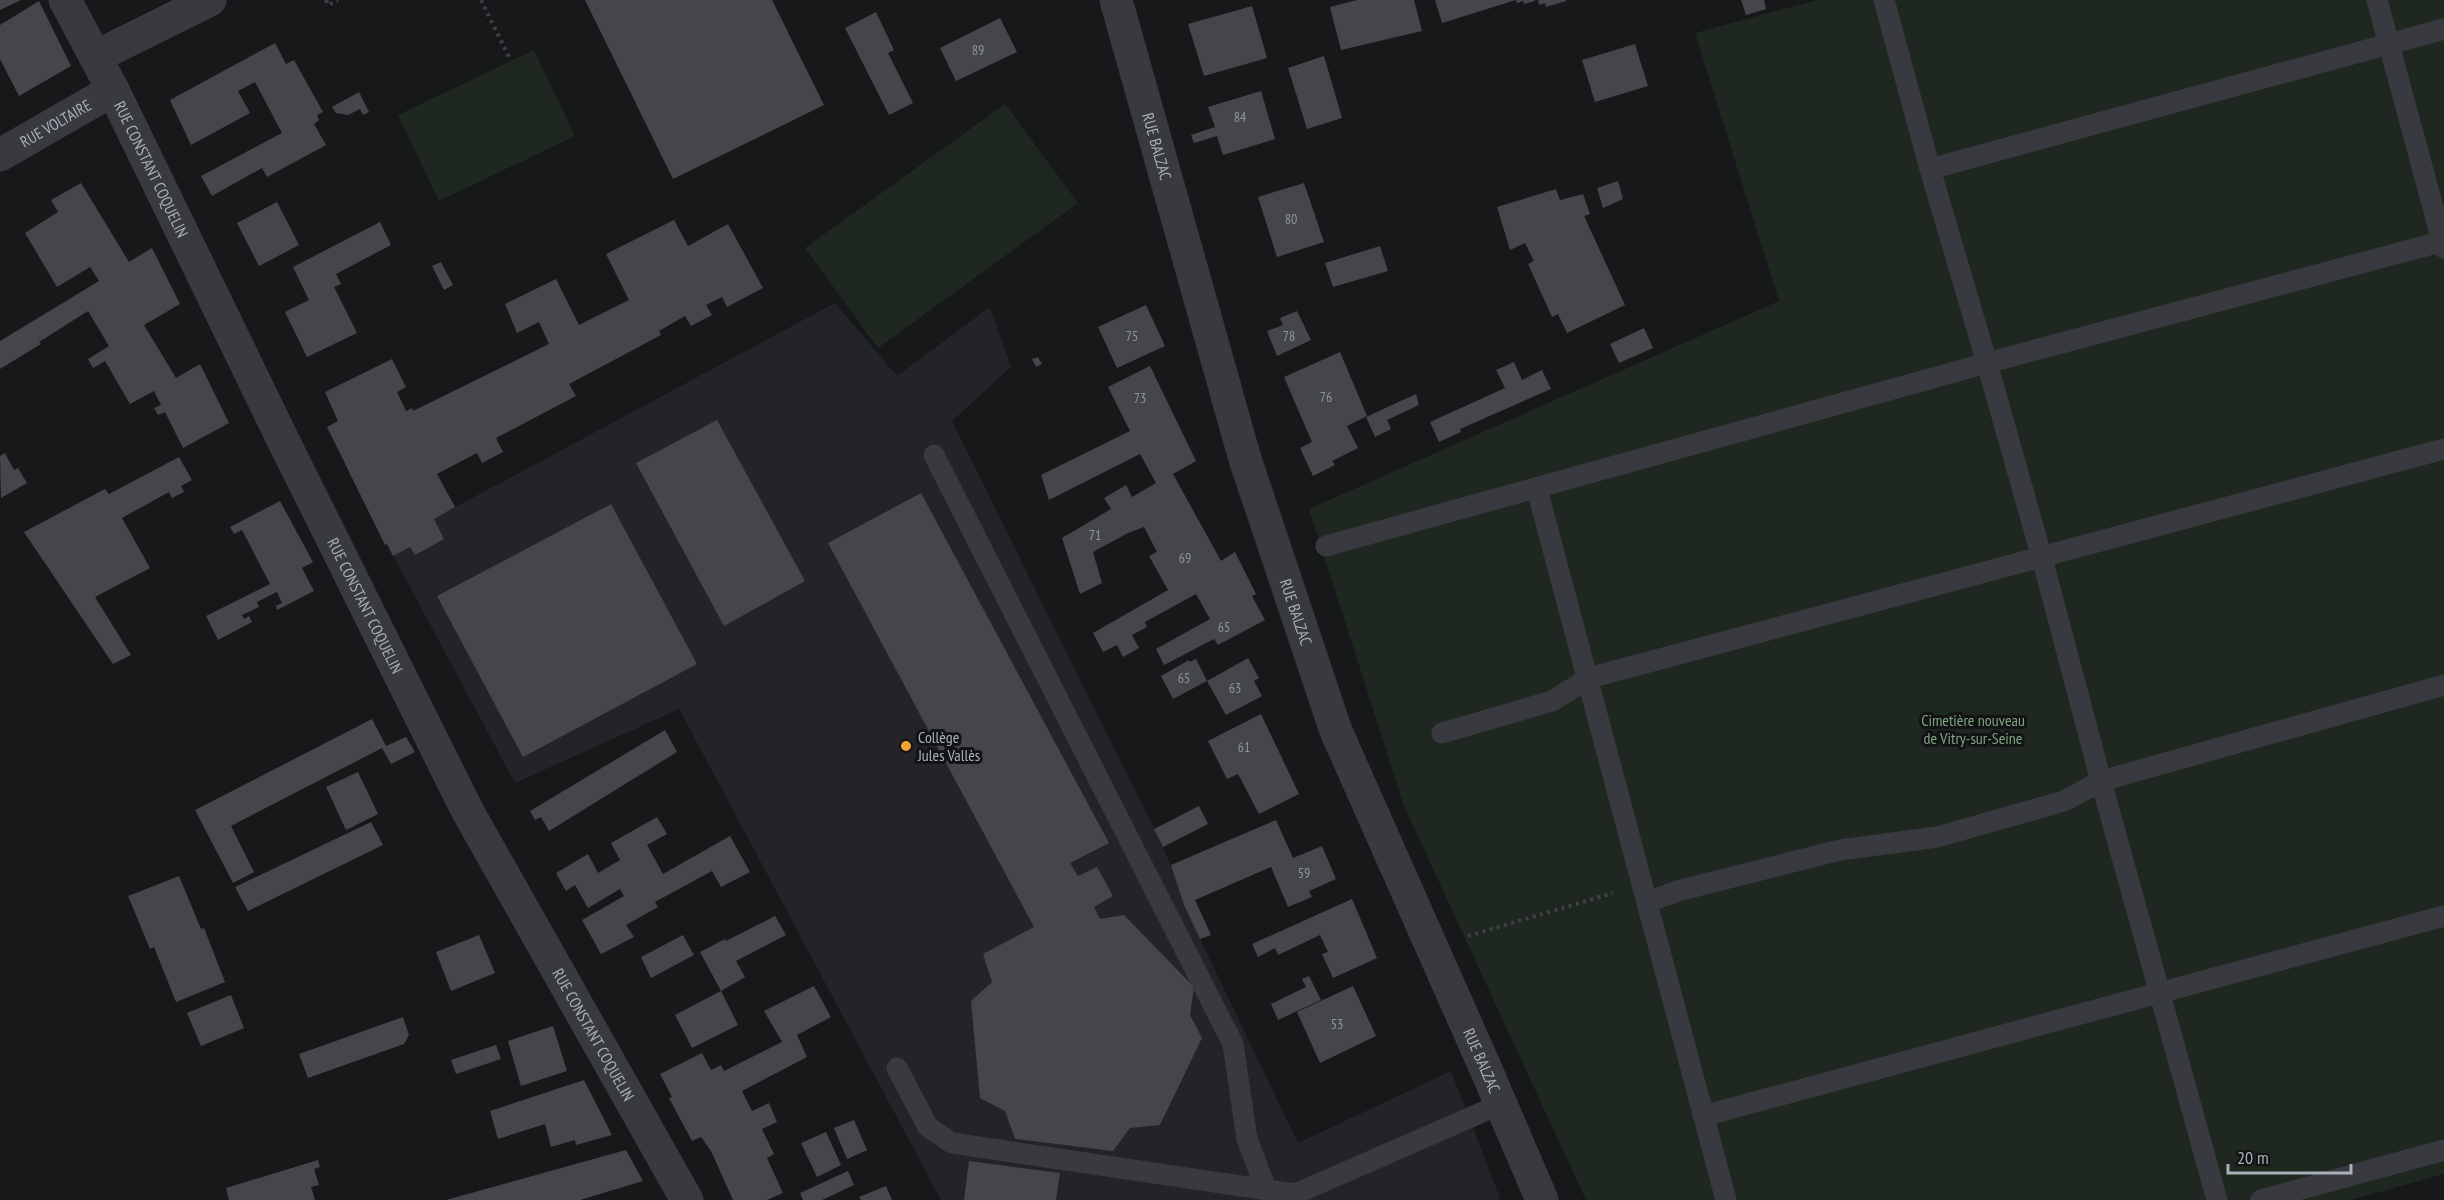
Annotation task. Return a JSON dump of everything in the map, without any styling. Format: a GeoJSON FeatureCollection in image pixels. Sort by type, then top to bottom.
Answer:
{"type":"FeatureCollection","features":[{"type":"Feature","properties":{"kind":"street","name":"RUE CONSTANT COQUELIN"},"geometry":{"type":"LineString","coordinates":[[66,0],[113,90],[282,438],[467,810],[687,1200]]}},
{"type":"Feature","properties":{"kind":"street"},"geometry":{"type":"LineString","coordinates":[[95,57],[210,0]]}},
{"type":"Feature","properties":{"kind":"street","name":"RUE BALZAC"},"geometry":{"type":"LineString","coordinates":[[1116,0],[1245,459],[1336,731],[1542,1200]]}},
{"type":"Feature","properties":{"kind":"street","name":"RUE VOLTAIRE"},"geometry":{"type":"LineString","coordinates":[[0,155],[113,90]]}},
{"type":"Feature","properties":{"kind":"lane"},"geometry":{"type":"LineString","coordinates":[[1884,0],[1930,169],[1988,363],[2217,1200]]}},
{"type":"Feature","properties":{"kind":"lane"},"geometry":{"type":"LineString","coordinates":[[1326,546],[1988,363],[2443,243],[2377,0]]}},
{"type":"Feature","properties":{"kind":"lane"},"geometry":{"type":"LineString","coordinates":[[1930,169],[2444,29]]}},
{"type":"Feature","properties":{"kind":"lane"},"geometry":{"type":"LineString","coordinates":[[1442,733],[1552,701],[1589,678],[2444,449]]}},
{"type":"Feature","properties":{"kind":"lane"},"geometry":{"type":"LineString","coordinates":[[934,455],[1233,1044],[1247,1139],[1266,1189]]}},
{"type":"Feature","properties":{"kind":"lane"},"geometry":{"type":"LineString","coordinates":[[1537,489],[1726,1200]]}},
{"type":"Feature","properties":{"kind":"lane"},"geometry":{"type":"LineString","coordinates":[[1645,893],[1681,890],[1840,850],[1937,837],[2064,801],[2101,781],[2444,685]]}},
{"type":"Feature","properties":{"kind":"lane"},"geometry":{"type":"LineString","coordinates":[[1703,1116],[2444,916]]}},
{"type":"Feature","properties":{"kind":"lane"},"geometry":{"type":"LineString","coordinates":[[897,1068],[928,1127],[952,1143],[1295,1194],[1501,1104]]}},
{"type":"Feature","properties":{"kind":"lane"},"geometry":{"type":"LineString","coordinates":[[2261,1200],[2444,1150]]}},
{"type":"Feature","properties":{"kind":"path"},"geometry":{"type":"LineString","coordinates":[[326,0],[328,5],[338,0]]}},
{"type":"Feature","properties":{"kind":"path"},"geometry":{"type":"LineString","coordinates":[[481,0],[511,61]]}},
{"type":"Feature","properties":{"kind":"path"},"geometry":{"type":"LineString","coordinates":[[1460,938],[1645,893]]}},
{"type":"Feature","properties":{"kind":"shaded area","name":"Collège Jules Vallès"},"geometry":{"type":"Polygon","coordinates":[[[835,303],[897,376],[990,307],[1011,367],[952,421],[1163,847],[1200,939],[1298,1143],[1451,1071],[1500,1198],[1498,1200],[941,1200],[679,709],[515,783],[387,544],[835,303]]]}},
{"type":"Feature","properties":{"kind":"green space","name":"Cimetière nouveau de Vitry-sur-Seine"},"geometry":{"type":"Polygon","coordinates":[[[1817,0],[2444,0],[2444,1174],[2351,1200],[1586,1200],[1404,806],[1309,509],[1779,301],[1695,33],[1817,0]]]}},
{"type":"Feature","properties":{"kind":"green space"},"geometry":{"type":"Polygon","coordinates":[[[534,50],[575,136],[439,201],[398,115],[534,50]]]}},
{"type":"Feature","properties":{"kind":"green space"},"geometry":{"type":"Polygon","coordinates":[[[1005,104],[1078,203],[878,348],[805,248],[1005,104]]]}},
{"type":"Feature","properties":{"kind":"building"},"geometry":{"type":"Polygon","coordinates":[[[0,0],[21,0],[0,10],[0,0]]]}},
{"type":"Feature","properties":{"kind":"building"},"geometry":{"type":"Polygon","coordinates":[[[585,0],[772,0],[824,105],[673,179],[585,0]]]}},
{"type":"Feature","properties":{"kind":"building"},"geometry":{"type":"Polygon","coordinates":[[[1357,0],[1414,0],[1422,31],[1341,50],[1330,7],[1357,0]]]}},
{"type":"Feature","properties":{"kind":"building"},"geometry":{"type":"Polygon","coordinates":[[[1435,0],[1516,0],[1442,23],[1435,0]]]}},
{"type":"Feature","properties":{"kind":"building"},"geometry":{"type":"Polygon","coordinates":[[[1516,0],[1535,1],[1524,4],[1523,1],[1517,3],[1516,0]]]}},
{"type":"Feature","properties":{"kind":"building"},"geometry":{"type":"Polygon","coordinates":[[[1538,0],[1566,1],[1546,7],[1545,3],[1539,5],[1538,0]]]}},
{"type":"Feature","properties":{"kind":"building"},"geometry":{"type":"Polygon","coordinates":[[[1741,0],[1764,0],[1766,9],[1746,15],[1741,0]]]}},
{"type":"Feature","properties":{"kind":"building"},"geometry":{"type":"Polygon","coordinates":[[[39,1],[71,66],[19,96],[0,59],[0,25],[39,1]]]}},
{"type":"Feature","properties":{"kind":"building"},"geometry":{"type":"Polygon","coordinates":[[[1252,6],[1267,58],[1204,76],[1188,24],[1252,6]]]}},
{"type":"Feature","properties":{"kind":"building"},"geometry":{"type":"Polygon","coordinates":[[[876,12],[894,50],[888,53],[913,103],[889,115],[845,28],[876,12]]]}},
{"type":"Feature","properties":{"kind":"building"},"geometry":{"type":"Polygon","coordinates":[[[1000,18],[1017,52],[956,81],[940,48],[1000,18]]]}},
{"type":"Feature","properties":{"kind":"building"},"geometry":{"type":"Polygon","coordinates":[[[275,43],[286,64],[294,60],[323,112],[317,115],[319,120],[314,124],[326,145],[267,177],[262,168],[212,196],[201,176],[282,133],[255,82],[238,91],[250,113],[191,145],[170,100],[275,43]]]}},
{"type":"Feature","properties":{"kind":"building"},"geometry":{"type":"Polygon","coordinates":[[[1635,44],[1648,86],[1595,102],[1582,60],[1635,44]]]}},
{"type":"Feature","properties":{"kind":"building"},"geometry":{"type":"Polygon","coordinates":[[[1324,56],[1342,118],[1307,129],[1288,68],[1324,56]]]}},
{"type":"Feature","properties":{"kind":"building"},"geometry":{"type":"Polygon","coordinates":[[[1261,91],[1275,139],[1223,155],[1217,136],[1194,143],[1191,135],[1215,127],[1208,107],[1261,91]]]}},
{"type":"Feature","properties":{"kind":"building"},"geometry":{"type":"Polygon","coordinates":[[[359,92],[369,112],[363,115],[360,109],[348,115],[336,113],[332,107],[359,92]]]}},
{"type":"Feature","properties":{"kind":"building"},"geometry":{"type":"Polygon","coordinates":[[[1618,181],[1623,199],[1603,208],[1597,188],[1618,181]]]}},
{"type":"Feature","properties":{"kind":"building"},"geometry":{"type":"Polygon","coordinates":[[[81,183],[129,262],[152,248],[180,304],[144,325],[176,378],[200,364],[229,423],[183,448],[165,412],[158,415],[154,408],[161,405],[154,391],[130,404],[105,361],[93,368],[88,359],[109,346],[88,311],[0,369],[0,341],[99,281],[90,267],[57,287],[25,233],[58,212],[51,200],[81,183]]]}},
{"type":"Feature","properties":{"kind":"building"},"geometry":{"type":"Polygon","coordinates":[[[1304,183],[1324,242],[1277,257],[1258,197],[1304,183]]]}},
{"type":"Feature","properties":{"kind":"building"},"geometry":{"type":"Polygon","coordinates":[[[1556,189],[1560,200],[1583,194],[1590,214],[1584,216],[1625,305],[1567,333],[1558,314],[1552,317],[1528,264],[1534,261],[1525,243],[1510,250],[1497,207],[1556,189]]]}},
{"type":"Feature","properties":{"kind":"building"},"geometry":{"type":"Polygon","coordinates":[[[277,202],[299,245],[259,266],[237,223],[277,202]]]}},
{"type":"Feature","properties":{"kind":"building"},"geometry":{"type":"Polygon","coordinates":[[[674,220],[688,246],[728,224],[763,288],[727,307],[722,297],[706,305],[712,315],[691,326],[685,316],[659,331],[661,335],[569,384],[576,396],[496,438],[503,452],[482,463],[477,453],[437,474],[455,507],[434,519],[444,539],[415,555],[410,547],[393,556],[387,544],[385,545],[327,427],[338,421],[325,392],[392,359],[406,387],[397,392],[406,411],[412,408],[413,411],[549,344],[539,322],[517,333],[505,304],[556,279],[579,325],[629,300],[606,254],[674,220]]]}},
{"type":"Feature","properties":{"kind":"building"},"geometry":{"type":"Polygon","coordinates":[[[380,222],[391,245],[336,274],[341,284],[334,287],[357,333],[307,357],[285,312],[309,300],[293,267],[380,222]]]}},
{"type":"Feature","properties":{"kind":"building"},"geometry":{"type":"Polygon","coordinates":[[[1380,246],[1388,271],[1333,287],[1325,263],[1380,246]]]}},
{"type":"Feature","properties":{"kind":"building"},"geometry":{"type":"Polygon","coordinates":[[[441,262],[453,285],[444,290],[432,266],[441,262]]]}},
{"type":"Feature","properties":{"kind":"building"},"geometry":{"type":"Polygon","coordinates":[[[1146,305],[1165,346],[1117,368],[1098,327],[1146,305]]]}},
{"type":"Feature","properties":{"kind":"building"},"geometry":{"type":"Polygon","coordinates":[[[1297,311],[1311,340],[1277,356],[1267,331],[1283,325],[1280,318],[1297,311]]]}},
{"type":"Feature","properties":{"kind":"building"},"geometry":{"type":"Polygon","coordinates":[[[1644,328],[1653,348],[1619,363],[1610,344],[1644,328]]]}},
{"type":"Feature","properties":{"kind":"building"},"geometry":{"type":"Polygon","coordinates":[[[1340,352],[1367,416],[1347,426],[1358,448],[1332,461],[1335,465],[1313,476],[1300,448],[1312,442],[1284,377],[1340,352]]]}},
{"type":"Feature","properties":{"kind":"building"},"geometry":{"type":"Polygon","coordinates":[[[1038,357],[1042,364],[1036,367],[1032,359],[1038,357]]]}},
{"type":"Feature","properties":{"kind":"building"},"geometry":{"type":"Polygon","coordinates":[[[1514,362],[1522,380],[1542,370],[1551,389],[1460,429],[1461,432],[1439,442],[1430,422],[1505,388],[1496,370],[1514,362]]]}},
{"type":"Feature","properties":{"kind":"building"},"geometry":{"type":"Polygon","coordinates":[[[1150,366],[1196,461],[1173,474],[1221,561],[1235,552],[1256,594],[1252,596],[1265,620],[1218,645],[1214,639],[1164,665],[1156,649],[1210,619],[1196,594],[1145,622],[1147,627],[1132,635],[1139,648],[1123,657],[1117,645],[1103,652],[1093,633],[1168,590],[1149,556],[1157,552],[1144,527],[1093,552],[1102,583],[1080,594],[1062,538],[1111,509],[1104,498],[1126,485],[1132,497],[1156,483],[1140,454],[1049,500],[1041,475],[1130,431],[1108,387],[1150,366]]]}},
{"type":"Feature","properties":{"kind":"building"},"geometry":{"type":"Polygon","coordinates":[[[1416,394],[1419,405],[1387,420],[1391,429],[1375,437],[1366,417],[1416,394]]]}},
{"type":"Feature","properties":{"kind":"building"},"geometry":{"type":"Polygon","coordinates":[[[717,420],[805,581],[724,626],[636,463],[717,420]]]}},
{"type":"Feature","properties":{"kind":"building"},"geometry":{"type":"Polygon","coordinates":[[[5,453],[14,470],[18,468],[27,483],[1,498],[0,456],[5,453]]]}},
{"type":"Feature","properties":{"kind":"building"},"geometry":{"type":"Polygon","coordinates":[[[179,457],[192,480],[181,486],[184,492],[172,498],[169,492],[122,518],[150,568],[95,597],[131,655],[113,664],[24,532],[105,489],[109,494],[179,457]]]}},
{"type":"Feature","properties":{"kind":"building"},"geometry":{"type":"Polygon","coordinates":[[[921,493],[1109,843],[1070,863],[1078,876],[1097,867],[1113,896],[1094,907],[1100,919],[1124,915],[1194,987],[1190,1015],[1202,1038],[1160,1125],[1130,1128],[1113,1151],[1015,1139],[1005,1111],[980,1098],[971,1001],[992,982],[983,954],[1034,927],[828,543],[921,493]]]}},
{"type":"Feature","properties":{"kind":"building"},"geometry":{"type":"Polygon","coordinates":[[[280,501],[313,562],[302,568],[314,591],[277,610],[276,606],[282,603],[277,592],[257,602],[259,607],[242,615],[244,619],[249,616],[252,622],[218,640],[206,616],[270,584],[242,530],[234,534],[230,527],[280,501]]]}},
{"type":"Feature","properties":{"kind":"building"},"geometry":{"type":"Polygon","coordinates":[[[611,504],[697,664],[523,757],[437,596],[611,504]]]}},
{"type":"Feature","properties":{"kind":"building"},"geometry":{"type":"Polygon","coordinates":[[[1248,658],[1259,678],[1254,681],[1262,696],[1226,715],[1207,681],[1248,658]]]}},
{"type":"Feature","properties":{"kind":"building"},"geometry":{"type":"Polygon","coordinates":[[[1196,659],[1207,681],[1173,699],[1161,676],[1189,660],[1189,662],[1196,659]]]}},
{"type":"Feature","properties":{"kind":"building"},"geometry":{"type":"Polygon","coordinates":[[[1261,714],[1299,794],[1259,814],[1238,774],[1227,779],[1208,741],[1261,714]]]}},
{"type":"Feature","properties":{"kind":"building"},"geometry":{"type":"Polygon","coordinates":[[[372,719],[386,746],[406,737],[415,752],[391,764],[382,748],[231,826],[254,872],[233,883],[195,810],[372,719]]]}},
{"type":"Feature","properties":{"kind":"building"},"geometry":{"type":"Polygon","coordinates":[[[665,730],[677,752],[549,831],[541,817],[535,820],[530,811],[665,730]]]}},
{"type":"Feature","properties":{"kind":"building"},"geometry":{"type":"Polygon","coordinates":[[[358,772],[378,814],[346,830],[326,787],[358,772]]]}},
{"type":"Feature","properties":{"kind":"building"},"geometry":{"type":"Polygon","coordinates":[[[1199,806],[1208,824],[1163,847],[1154,829],[1199,806]]]}},
{"type":"Feature","properties":{"kind":"building"},"geometry":{"type":"Polygon","coordinates":[[[657,817],[667,834],[647,845],[663,874],[730,836],[750,872],[721,887],[712,871],[655,902],[658,907],[626,925],[634,937],[601,954],[582,920],[624,896],[620,889],[588,908],[575,885],[566,891],[556,873],[588,854],[598,873],[620,860],[611,843],[657,817]]]}},
{"type":"Feature","properties":{"kind":"building"},"geometry":{"type":"Polygon","coordinates":[[[1276,820],[1293,858],[1322,846],[1336,879],[1309,891],[1312,897],[1288,907],[1271,867],[1195,900],[1211,935],[1200,939],[1184,905],[1171,865],[1276,820]]]}},
{"type":"Feature","properties":{"kind":"building"},"geometry":{"type":"Polygon","coordinates":[[[371,822],[383,845],[248,911],[235,887],[371,822]]]}},
{"type":"Feature","properties":{"kind":"building"},"geometry":{"type":"Polygon","coordinates":[[[179,876],[201,929],[204,928],[225,982],[176,1002],[154,947],[150,949],[128,896],[179,876]]]}},
{"type":"Feature","properties":{"kind":"building"},"geometry":{"type":"Polygon","coordinates":[[[1352,899],[1377,958],[1333,978],[1322,954],[1328,952],[1320,935],[1278,955],[1275,948],[1258,957],[1252,944],[1352,899]]]}},
{"type":"Feature","properties":{"kind":"building"},"geometry":{"type":"Polygon","coordinates":[[[775,916],[786,935],[736,961],[745,977],[721,991],[700,952],[775,916]]]}},
{"type":"Feature","properties":{"kind":"building"},"geometry":{"type":"Polygon","coordinates":[[[479,935],[495,973],[451,991],[436,952],[479,935]]]}},
{"type":"Feature","properties":{"kind":"building"},"geometry":{"type":"Polygon","coordinates":[[[683,935],[694,955],[651,978],[641,957],[683,935]]]}},
{"type":"Feature","properties":{"kind":"building"},"geometry":{"type":"Polygon","coordinates":[[[1309,976],[1321,1000],[1278,1020],[1271,1004],[1306,987],[1302,979],[1309,976]]]}},
{"type":"Feature","properties":{"kind":"building"},"geometry":{"type":"Polygon","coordinates":[[[814,986],[831,1017],[797,1035],[807,1057],[742,1091],[752,1111],[769,1103],[777,1122],[762,1129],[774,1154],[767,1158],[783,1193],[767,1200],[733,1200],[711,1151],[701,1137],[692,1141],[669,1098],[672,1097],[660,1074],[702,1053],[711,1070],[721,1065],[724,1071],[782,1042],[764,1011],[814,986]]]}},
{"type":"Feature","properties":{"kind":"building"},"geometry":{"type":"Polygon","coordinates":[[[1353,986],[1376,1036],[1320,1063],[1297,1012],[1353,986]]]}},
{"type":"Feature","properties":{"kind":"building"},"geometry":{"type":"Polygon","coordinates":[[[721,991],[738,1025],[692,1048],[675,1015],[721,991]]]}},
{"type":"Feature","properties":{"kind":"building"},"geometry":{"type":"Polygon","coordinates":[[[231,995],[244,1028],[201,1046],[187,1013],[231,995]]]}},
{"type":"Feature","properties":{"kind":"building"},"geometry":{"type":"Polygon","coordinates":[[[403,1017],[409,1035],[404,1044],[308,1078],[299,1054],[403,1017]]]}},
{"type":"Feature","properties":{"kind":"building"},"geometry":{"type":"Polygon","coordinates":[[[553,1026],[567,1071],[521,1086],[508,1041],[553,1026]]]}},
{"type":"Feature","properties":{"kind":"building"},"geometry":{"type":"Polygon","coordinates":[[[496,1045],[501,1059],[456,1074],[451,1060],[496,1045]]]}},
{"type":"Feature","properties":{"kind":"building"},"geometry":{"type":"Polygon","coordinates":[[[584,1080],[612,1135],[576,1145],[575,1140],[551,1147],[545,1124],[498,1139],[490,1111],[584,1080]]]}},
{"type":"Feature","properties":{"kind":"building"},"geometry":{"type":"Polygon","coordinates":[[[854,1120],[867,1150],[847,1159],[834,1128],[854,1120]]]}},
{"type":"Feature","properties":{"kind":"building"},"geometry":{"type":"Polygon","coordinates":[[[826,1132],[841,1165],[817,1177],[801,1143],[826,1132]]]}},
{"type":"Feature","properties":{"kind":"building"},"geometry":{"type":"Polygon","coordinates":[[[626,1150],[643,1181],[580,1200],[446,1200],[626,1150]]]}},
{"type":"Feature","properties":{"kind":"building"},"geometry":{"type":"Polygon","coordinates":[[[318,1160],[320,1167],[314,1169],[319,1185],[311,1187],[315,1200],[229,1200],[226,1188],[318,1160]]]}},
{"type":"Feature","properties":{"kind":"building"},"geometry":{"type":"Polygon","coordinates":[[[969,1161],[1060,1173],[1056,1200],[964,1200],[969,1161]]]}},
{"type":"Feature","properties":{"kind":"building"},"geometry":{"type":"Polygon","coordinates":[[[848,1171],[854,1185],[822,1200],[803,1200],[800,1193],[848,1171]]]}},
{"type":"Feature","properties":{"kind":"building"},"geometry":{"type":"Polygon","coordinates":[[[886,1186],[892,1200],[861,1200],[859,1197],[886,1186]]]}},
{"type":"Feature","properties":{"kind":"place","name":"Collège Jules Vallès"},"geometry":{"type":"Point","coordinates":[906,746]}}]}
